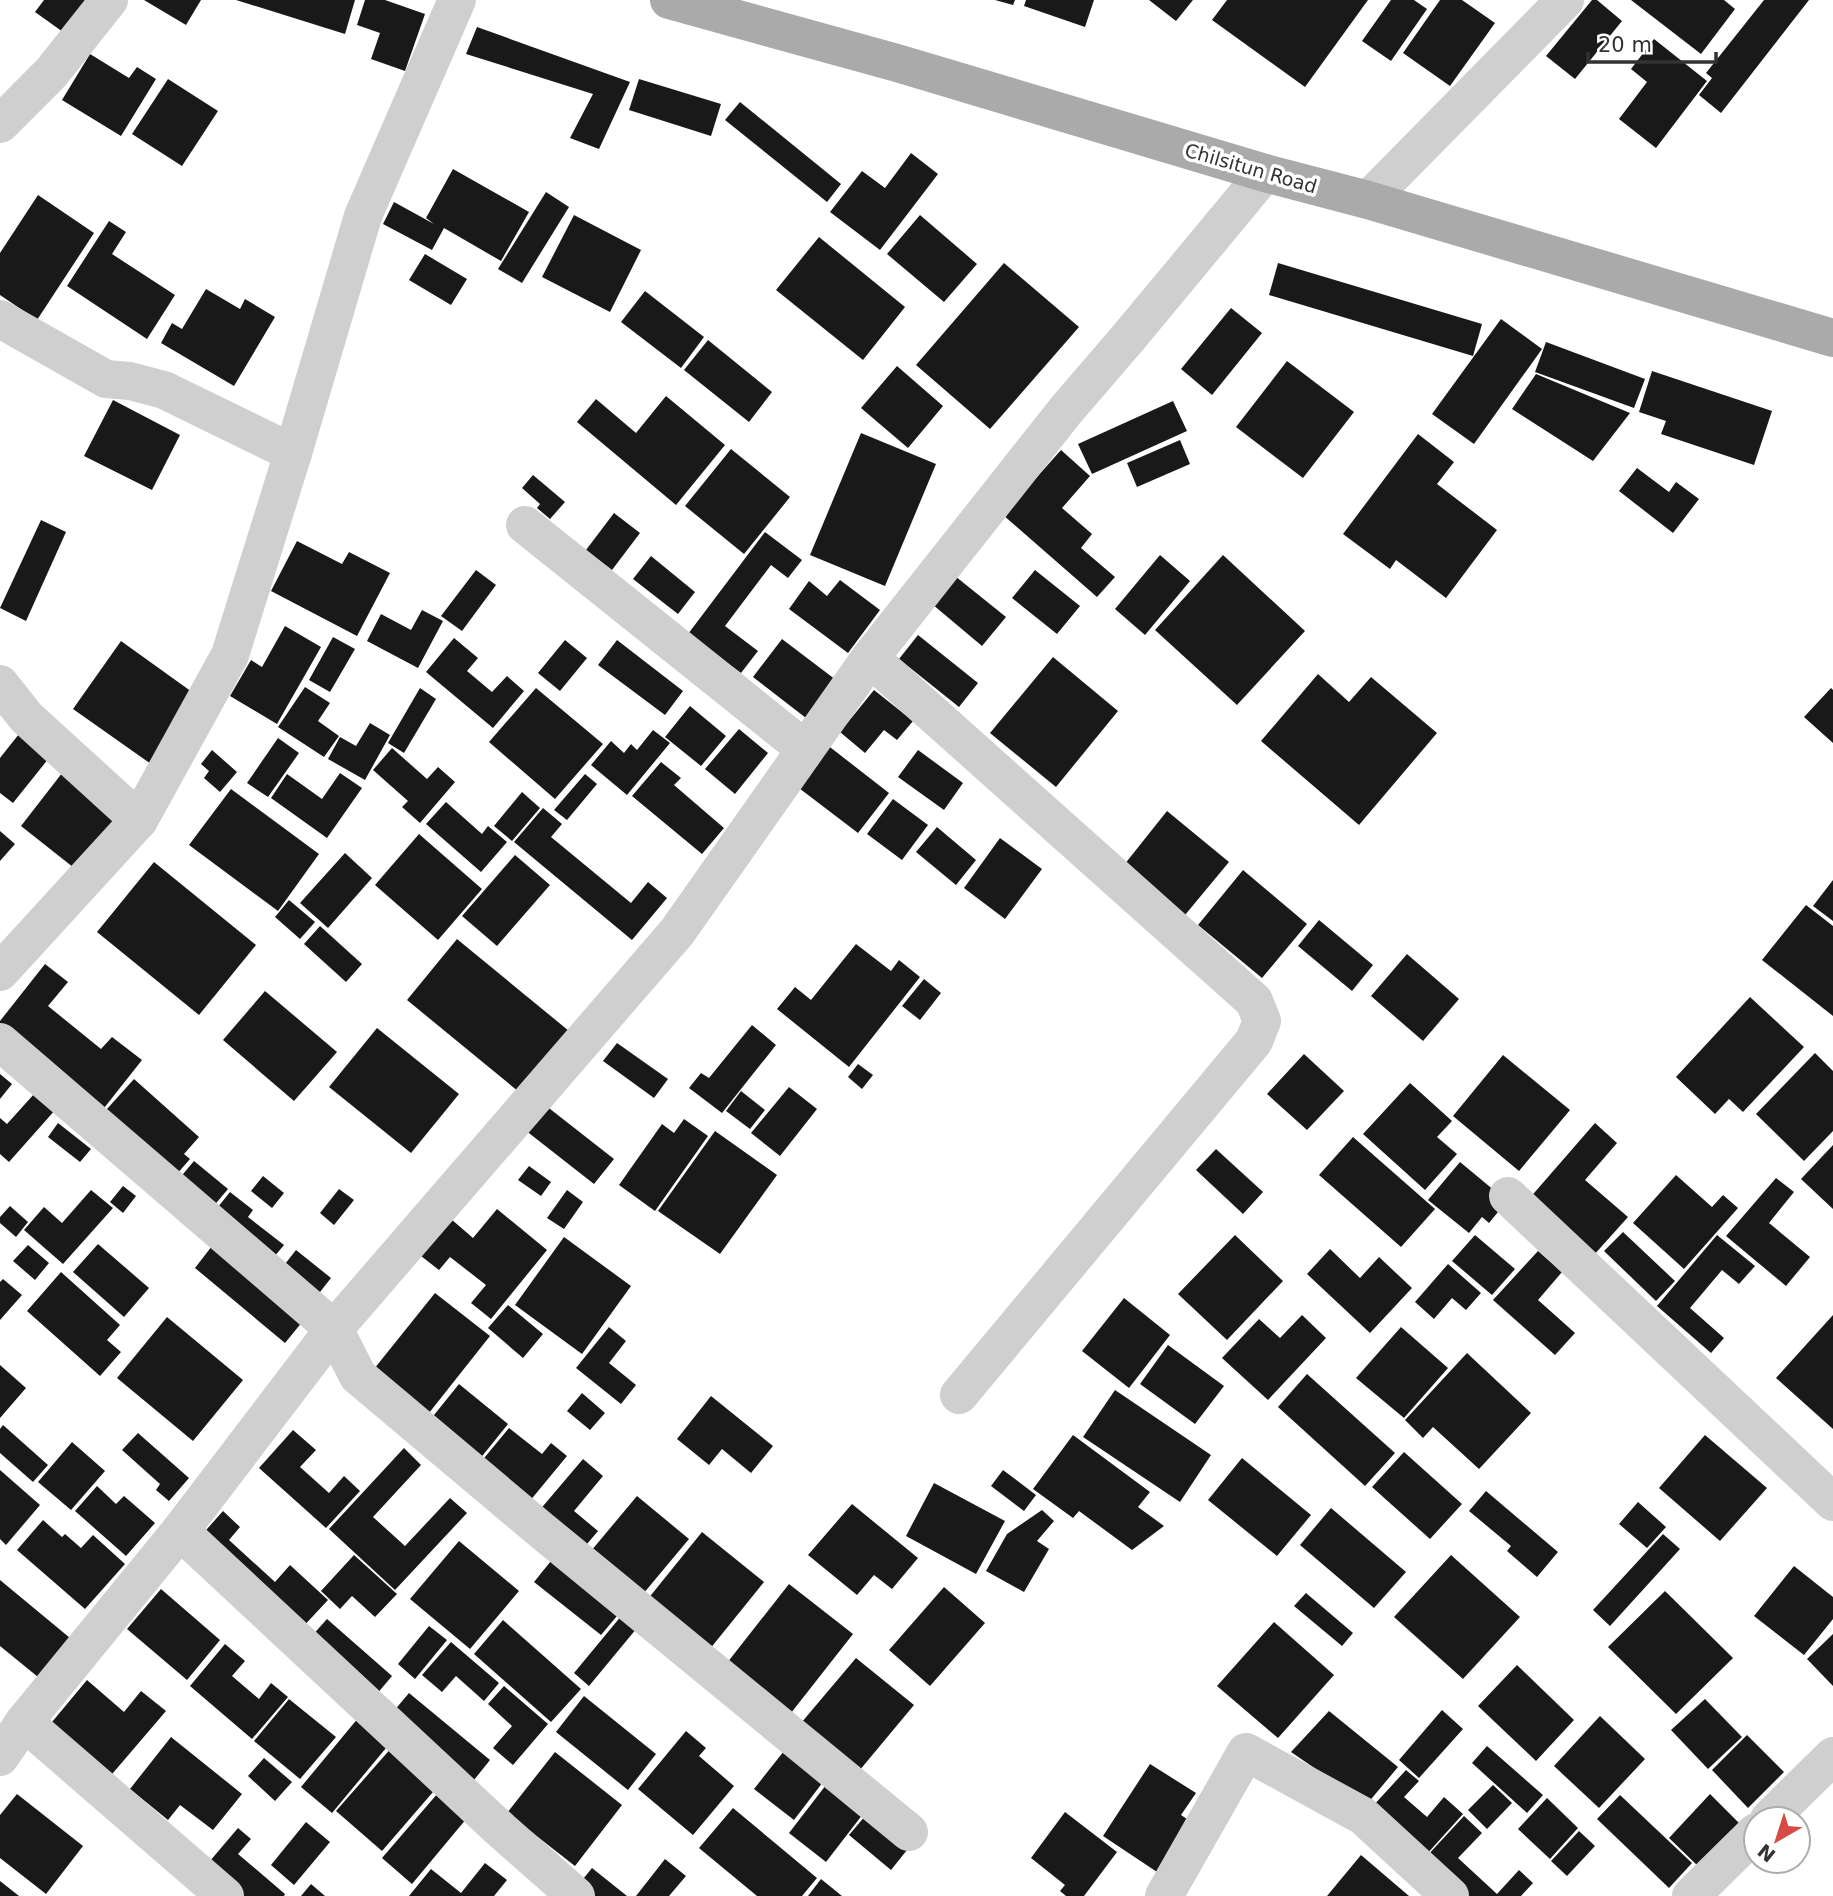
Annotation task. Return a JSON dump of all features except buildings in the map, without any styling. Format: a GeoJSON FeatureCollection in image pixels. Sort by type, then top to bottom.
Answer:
{"type":"FeatureCollection","features":[{"type":"Feature","properties":{"kind":"main road","name":"Chilsitun Road"},"geometry":{"type":"LineString","coordinates":[[669,0],[897,63],[1833,338]]}},
{"type":"Feature","properties":{"kind":"street"},"geometry":{"type":"LineString","coordinates":[[0,124],[51,73],[109,0]]}},
{"type":"Feature","properties":{"kind":"street"},"geometry":{"type":"LineString","coordinates":[[0,972],[139,820],[230,654],[363,216],[457,0]]}},
{"type":"Feature","properties":{"kind":"street"},"geometry":{"type":"LineString","coordinates":[[1368,200],[1565,0]]}},
{"type":"Feature","properties":{"kind":"street"},"geometry":{"type":"LineString","coordinates":[[0,1757],[24,1722],[180,1531],[334,1329],[677,932],[870,658],[1066,410],[1265,173]]}},
{"type":"Feature","properties":{"kind":"street"},"geometry":{"type":"LineString","coordinates":[[0,319],[106,379],[130,381],[164,390],[293,453]]}},
{"type":"Feature","properties":{"kind":"street"},"geometry":{"type":"LineString","coordinates":[[525,525],[805,749]]}},
{"type":"Feature","properties":{"kind":"street"},"geometry":{"type":"LineString","coordinates":[[870,658],[1254,1001],[1262,1021],[1254,1041],[959,1395]]}},
{"type":"Feature","properties":{"kind":"street"},"geometry":{"type":"LineString","coordinates":[[0,684],[26,717],[139,820]]}},
{"type":"Feature","properties":{"kind":"street"},"geometry":{"type":"LineString","coordinates":[[0,1042],[334,1329],[358,1376],[909,1832]]}},
{"type":"Feature","properties":{"kind":"street"},"geometry":{"type":"LineString","coordinates":[[1508,1196],[1833,1502]]}},
{"type":"Feature","properties":{"kind":"street"},"geometry":{"type":"LineString","coordinates":[[180,1531],[501,1830],[576,1896]]}},
{"type":"Feature","properties":{"kind":"street"},"geometry":{"type":"LineString","coordinates":[[24,1722],[225,1896]]}},
{"type":"Feature","properties":{"kind":"street"},"geometry":{"type":"LineString","coordinates":[[1164,1896],[1246,1752],[1363,1816],[1450,1896]]}},
{"type":"Feature","properties":{"kind":"street"},"geometry":{"type":"LineString","coordinates":[[1783,1805],[1833,1756]]}},
{"type":"Feature","properties":{"kind":"street"},"geometry":{"type":"LineString","coordinates":[[1691,1896],[1742,1846]]}}]}
